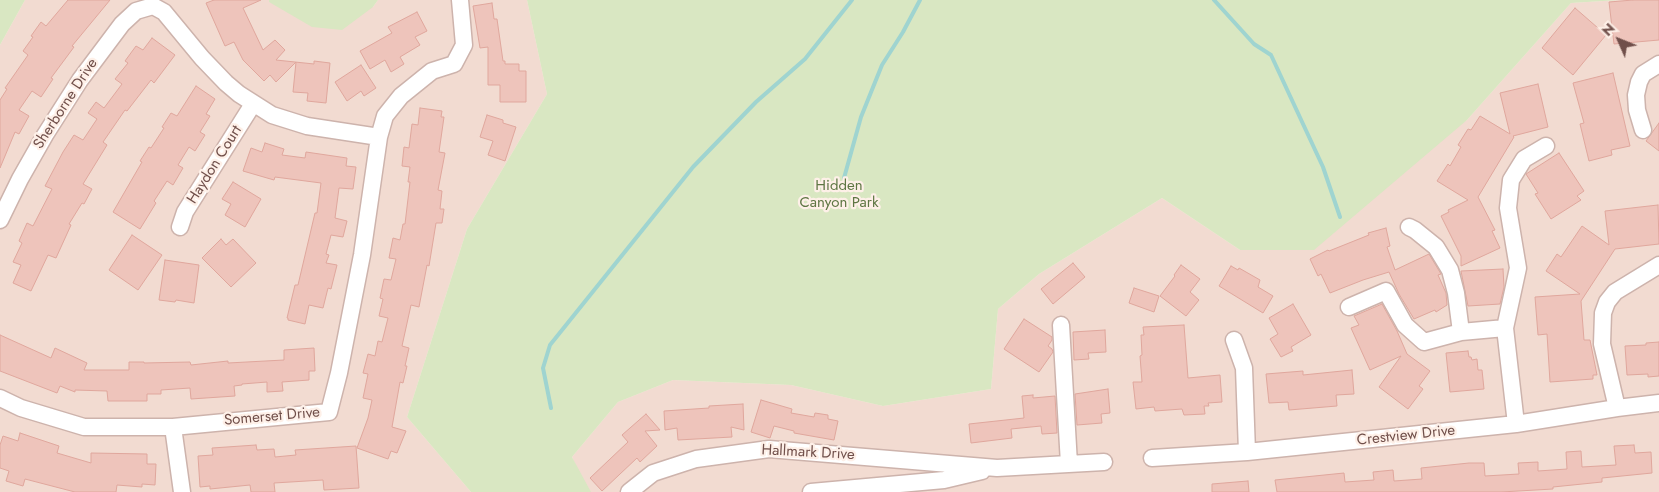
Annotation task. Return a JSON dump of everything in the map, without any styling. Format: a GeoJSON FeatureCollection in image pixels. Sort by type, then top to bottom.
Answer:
{"type":"FeatureCollection","features":[{"type":"Feature","properties":{"kind":"street"},"geometry":{"type":"LineString","coordinates":[[379,137],[386,116],[401,96],[432,71],[454,64],[464,46],[460,0]]}},
{"type":"Feature","properties":{"kind":"street","name":"Sherborne Drive"},"geometry":{"type":"LineString","coordinates":[[0,220],[20,179],[45,135],[80,80],[122,24],[136,11],[155,3],[226,83],[253,104],[272,115],[307,126],[379,137]]}},
{"type":"Feature","properties":{"kind":"street"},"geometry":{"type":"LineString","coordinates":[[1643,130],[1637,110],[1636,95],[1639,82],[1643,74],[1659,64]]}},
{"type":"Feature","properties":{"kind":"street","name":"Haydon Court"},"geometry":{"type":"LineString","coordinates":[[180,227],[185,212],[253,104]]}},
{"type":"Feature","properties":{"kind":"street","name":"Somerset Drive"},"geometry":{"type":"LineString","coordinates":[[0,398],[21,408],[84,427],[172,426],[329,412],[339,373],[362,255],[379,137]]}},
{"type":"Feature","properties":{"kind":"street"},"geometry":{"type":"LineString","coordinates":[[1516,424],[1505,328],[1518,268],[1508,208],[1510,180],[1524,158],[1546,146]]}},
{"type":"Feature","properties":{"kind":"street"},"geometry":{"type":"LineString","coordinates":[[1409,227],[1436,247],[1450,270],[1456,292],[1461,332]]}},
{"type":"Feature","properties":{"kind":"street"},"geometry":{"type":"LineString","coordinates":[[1617,408],[1602,344],[1603,313],[1607,302],[1615,292],[1659,266]]}},
{"type":"Feature","properties":{"kind":"street"},"geometry":{"type":"LineString","coordinates":[[1349,307],[1386,292],[1406,325],[1424,342],[1461,332],[1505,328]]}},
{"type":"Feature","properties":{"kind":"street"},"geometry":{"type":"LineString","coordinates":[[1061,325],[1069,464]]}},
{"type":"Feature","properties":{"kind":"street"},"geometry":{"type":"LineString","coordinates":[[1234,340],[1244,368],[1247,452]]}},
{"type":"Feature","properties":{"kind":"street","name":"Crestview Drive"},"geometry":{"type":"LineString","coordinates":[[1152,458],[1247,452],[1516,424],[1659,403]]}},
{"type":"Feature","properties":{"kind":"street"},"geometry":{"type":"LineString","coordinates":[[172,426],[182,492]]}},
{"type":"Feature","properties":{"kind":"street","name":"Hallmark Drive"},"geometry":{"type":"LineString","coordinates":[[629,492],[653,474],[696,459],[769,449],[997,468],[1104,462]]}},
{"type":"Feature","properties":{"kind":"street","name":"Hallmark Drive"},"geometry":{"type":"LineString","coordinates":[[811,492],[944,480],[997,468]]}},
{"type":"Feature","properties":{"kind":"shaded area"},"geometry":{"type":"Polygon","coordinates":[[[25,0],[269,0],[269,2],[373,7],[378,0],[527,0],[547,94],[467,229],[407,417],[471,492],[0,492],[0,45],[25,0]]]}},
{"type":"Feature","properties":{"kind":"shaded area"},"geometry":{"type":"Polygon","coordinates":[[[1659,0],[1659,492],[588,492],[572,457],[618,402],[673,380],[791,385],[883,406],[991,389],[998,309],[1039,274],[1162,198],[1240,250],[1467,120],[1571,3],[1659,0]]]}},
{"type":"Feature","properties":{"kind":"green space"},"geometry":{"type":"Polygon","coordinates":[[[0,0],[25,0],[0,45],[0,0]]]}},
{"type":"Feature","properties":{"kind":"green space"},"geometry":{"type":"Polygon","coordinates":[[[269,0],[378,0],[373,7],[342,30],[312,27],[269,2],[269,0]]]}},
{"type":"Feature","properties":{"kind":"green space","name":"Hidden Canyon Park"},"geometry":{"type":"Polygon","coordinates":[[[527,0],[1619,0],[1571,3],[1467,120],[1314,250],[1240,250],[1162,198],[1039,274],[998,309],[991,389],[883,406],[791,385],[673,380],[618,402],[572,457],[591,492],[471,492],[407,417],[467,229],[547,94],[527,0]]]}},
{"type":"Feature","properties":{"kind":"building"},"geometry":{"type":"Polygon","coordinates":[[[68,0],[110,0],[72,46],[74,47],[51,78],[53,79],[41,97],[32,91],[19,110],[29,116],[19,134],[15,132],[0,168],[0,100],[7,89],[5,88],[28,55],[23,51],[33,37],[31,36],[41,22],[46,26],[68,0]]]}},
{"type":"Feature","properties":{"kind":"building"},"geometry":{"type":"Polygon","coordinates":[[[214,0],[261,0],[243,8],[263,50],[275,40],[285,50],[276,60],[296,62],[276,82],[270,75],[264,81],[243,60],[234,42],[225,46],[206,3],[214,0]]]}},
{"type":"Feature","properties":{"kind":"building"},"geometry":{"type":"Polygon","coordinates":[[[1659,0],[1659,40],[1614,44],[1609,2],[1659,0]]]}},
{"type":"Feature","properties":{"kind":"building"},"geometry":{"type":"Polygon","coordinates":[[[492,3],[494,19],[497,19],[503,61],[505,61],[505,64],[519,64],[519,71],[526,71],[526,102],[500,102],[500,85],[488,85],[488,47],[480,48],[473,6],[492,3]]]}},
{"type":"Feature","properties":{"kind":"building"},"geometry":{"type":"Polygon","coordinates":[[[1575,8],[1606,35],[1573,75],[1542,48],[1575,8]]]}},
{"type":"Feature","properties":{"kind":"building"},"geometry":{"type":"Polygon","coordinates":[[[417,12],[427,31],[415,37],[420,45],[400,57],[404,64],[391,72],[385,60],[370,69],[360,51],[392,33],[388,27],[417,12]]]}},
{"type":"Feature","properties":{"kind":"building"},"geometry":{"type":"Polygon","coordinates":[[[152,38],[175,55],[154,83],[151,80],[127,111],[125,110],[103,142],[107,145],[83,184],[92,189],[84,204],[82,203],[69,224],[71,225],[56,258],[48,255],[31,291],[13,283],[21,265],[13,262],[22,243],[19,241],[27,223],[33,226],[52,189],[45,186],[63,152],[74,135],[83,140],[97,119],[88,113],[96,102],[104,108],[122,84],[115,79],[128,63],[125,61],[136,46],[143,50],[152,38]]]}},
{"type":"Feature","properties":{"kind":"building"},"geometry":{"type":"Polygon","coordinates":[[[314,61],[330,63],[326,103],[307,101],[308,93],[293,92],[296,62],[314,64],[314,61]]]}},
{"type":"Feature","properties":{"kind":"building"},"geometry":{"type":"Polygon","coordinates":[[[361,65],[376,88],[364,96],[361,91],[347,101],[335,82],[361,65]]]}},
{"type":"Feature","properties":{"kind":"building"},"geometry":{"type":"Polygon","coordinates":[[[1613,73],[1630,146],[1611,150],[1612,155],[1589,161],[1580,124],[1584,123],[1573,83],[1613,73]]]}},
{"type":"Feature","properties":{"kind":"building"},"geometry":{"type":"Polygon","coordinates":[[[1538,84],[1548,127],[1513,136],[1478,197],[1495,230],[1492,231],[1500,248],[1461,266],[1461,256],[1441,216],[1449,212],[1448,210],[1468,200],[1437,181],[1448,164],[1450,166],[1461,147],[1458,145],[1468,129],[1471,130],[1480,116],[1510,134],[1500,93],[1538,84]]]}},
{"type":"Feature","properties":{"kind":"building"},"geometry":{"type":"Polygon","coordinates":[[[196,86],[215,99],[206,114],[210,116],[200,132],[205,135],[195,151],[189,147],[178,165],[183,168],[173,185],[167,181],[154,201],[156,203],[140,229],[113,212],[142,162],[140,161],[164,128],[162,127],[171,113],[177,116],[196,86]]]}},
{"type":"Feature","properties":{"kind":"building"},"geometry":{"type":"Polygon","coordinates":[[[420,108],[442,111],[441,117],[444,117],[439,152],[445,153],[438,190],[442,191],[440,209],[444,209],[442,223],[436,223],[429,266],[427,265],[419,307],[411,305],[402,346],[409,348],[405,366],[407,366],[403,383],[400,382],[392,427],[406,431],[397,453],[391,451],[388,459],[357,448],[368,418],[372,400],[363,398],[368,374],[363,373],[368,354],[375,356],[378,341],[382,342],[388,318],[379,316],[383,299],[380,298],[384,279],[391,280],[396,259],[389,258],[393,238],[400,240],[403,224],[405,224],[410,167],[402,166],[404,147],[409,148],[412,124],[418,125],[420,108]]]}},
{"type":"Feature","properties":{"kind":"building"},"geometry":{"type":"Polygon","coordinates":[[[487,115],[516,127],[505,161],[488,155],[493,141],[480,137],[487,115]]]}},
{"type":"Feature","properties":{"kind":"building"},"geometry":{"type":"Polygon","coordinates":[[[1659,123],[1659,151],[1646,141],[1659,123]]]}},
{"type":"Feature","properties":{"kind":"building"},"geometry":{"type":"Polygon","coordinates":[[[265,143],[284,149],[282,155],[305,158],[306,152],[347,158],[346,166],[356,167],[353,189],[339,188],[335,218],[347,221],[343,237],[331,235],[326,254],[329,255],[326,263],[337,265],[331,289],[328,288],[323,308],[309,305],[305,324],[288,320],[287,318],[295,285],[298,285],[315,213],[317,213],[321,183],[275,177],[274,180],[243,171],[251,148],[262,152],[265,143]]]}},
{"type":"Feature","properties":{"kind":"building"},"geometry":{"type":"Polygon","coordinates":[[[1559,153],[1584,191],[1577,196],[1581,200],[1551,219],[1535,194],[1538,193],[1526,174],[1559,153]]]}},
{"type":"Feature","properties":{"kind":"building"},"geometry":{"type":"Polygon","coordinates":[[[233,182],[261,199],[245,227],[225,215],[231,204],[222,199],[233,182]]]}},
{"type":"Feature","properties":{"kind":"building"},"geometry":{"type":"Polygon","coordinates":[[[1658,205],[1659,244],[1615,249],[1581,301],[1584,340],[1590,340],[1597,375],[1593,375],[1593,379],[1550,382],[1547,334],[1538,335],[1535,297],[1580,294],[1546,271],[1557,254],[1561,257],[1582,226],[1609,245],[1605,211],[1658,205]]]}},
{"type":"Feature","properties":{"kind":"building"},"geometry":{"type":"Polygon","coordinates":[[[1386,228],[1390,246],[1387,247],[1395,270],[1429,254],[1441,274],[1438,275],[1446,293],[1447,305],[1436,312],[1435,310],[1414,319],[1399,294],[1389,272],[1330,293],[1321,274],[1318,276],[1310,259],[1328,250],[1369,235],[1368,233],[1386,228]]]}},
{"type":"Feature","properties":{"kind":"building"},"geometry":{"type":"Polygon","coordinates":[[[132,235],[162,255],[138,290],[109,270],[132,235]]]}},
{"type":"Feature","properties":{"kind":"building"},"geometry":{"type":"Polygon","coordinates":[[[221,239],[226,245],[233,239],[256,263],[231,287],[202,258],[221,239]]]}},
{"type":"Feature","properties":{"kind":"building"},"geometry":{"type":"Polygon","coordinates":[[[165,260],[199,265],[194,303],[159,300],[165,260]]]}},
{"type":"Feature","properties":{"kind":"building"},"geometry":{"type":"Polygon","coordinates":[[[1073,263],[1085,277],[1053,304],[1041,289],[1073,263]]]}},
{"type":"Feature","properties":{"kind":"building"},"geometry":{"type":"Polygon","coordinates":[[[1181,265],[1200,279],[1190,292],[1199,300],[1186,316],[1160,296],[1181,265]]]}},
{"type":"Feature","properties":{"kind":"building"},"geometry":{"type":"Polygon","coordinates":[[[1231,266],[1238,270],[1239,268],[1260,280],[1258,287],[1273,296],[1263,313],[1219,286],[1231,266]]]}},
{"type":"Feature","properties":{"kind":"building"},"geometry":{"type":"Polygon","coordinates":[[[1503,269],[1504,287],[1500,304],[1468,306],[1461,271],[1503,269]]]}},
{"type":"Feature","properties":{"kind":"building"},"geometry":{"type":"Polygon","coordinates":[[[1134,288],[1159,296],[1154,312],[1129,303],[1134,288]]]}},
{"type":"Feature","properties":{"kind":"building"},"geometry":{"type":"Polygon","coordinates":[[[1293,304],[1311,335],[1291,347],[1293,351],[1281,357],[1270,339],[1278,334],[1269,318],[1293,304]]]}},
{"type":"Feature","properties":{"kind":"building"},"geometry":{"type":"Polygon","coordinates":[[[1382,304],[1407,354],[1430,371],[1419,386],[1423,389],[1408,409],[1379,387],[1401,356],[1370,370],[1351,328],[1359,325],[1354,316],[1382,304]]]}},
{"type":"Feature","properties":{"kind":"building"},"geometry":{"type":"Polygon","coordinates":[[[1024,319],[1052,337],[1048,346],[1053,352],[1039,372],[1004,349],[1024,319]]]}},
{"type":"Feature","properties":{"kind":"building"},"geometry":{"type":"Polygon","coordinates":[[[1184,325],[1188,378],[1220,375],[1222,402],[1208,403],[1209,406],[1204,406],[1205,414],[1184,415],[1182,409],[1155,411],[1154,407],[1136,409],[1133,382],[1142,382],[1140,356],[1142,355],[1141,335],[1144,335],[1143,327],[1184,325]]]}},
{"type":"Feature","properties":{"kind":"building"},"geometry":{"type":"Polygon","coordinates":[[[1105,330],[1106,352],[1088,353],[1089,359],[1074,360],[1073,332],[1105,330]]]}},
{"type":"Feature","properties":{"kind":"building"},"geometry":{"type":"Polygon","coordinates":[[[0,335],[51,358],[55,348],[87,363],[84,370],[129,370],[129,362],[190,362],[191,365],[228,361],[228,363],[284,360],[284,350],[314,348],[315,371],[309,371],[309,380],[282,382],[283,391],[267,392],[267,382],[234,386],[235,396],[191,399],[190,388],[161,390],[161,394],[147,394],[147,401],[108,401],[107,391],[75,390],[75,392],[60,386],[57,393],[0,371],[0,335]]]}},
{"type":"Feature","properties":{"kind":"building"},"geometry":{"type":"Polygon","coordinates":[[[1659,342],[1659,376],[1648,377],[1648,374],[1627,375],[1625,346],[1659,342]]]}},
{"type":"Feature","properties":{"kind":"building"},"geometry":{"type":"Polygon","coordinates":[[[1468,351],[1469,357],[1472,360],[1477,359],[1478,370],[1482,370],[1484,389],[1450,392],[1446,353],[1468,351]]]}},
{"type":"Feature","properties":{"kind":"building"},"geometry":{"type":"Polygon","coordinates":[[[1352,370],[1354,394],[1336,395],[1337,406],[1289,410],[1288,402],[1269,403],[1266,374],[1303,371],[1303,375],[1352,370]]]}},
{"type":"Feature","properties":{"kind":"building"},"geometry":{"type":"Polygon","coordinates":[[[1108,389],[1110,413],[1101,414],[1102,423],[1077,425],[1075,394],[1108,389]]]}},
{"type":"Feature","properties":{"kind":"building"},"geometry":{"type":"Polygon","coordinates":[[[1033,395],[1033,398],[1055,396],[1057,433],[1042,434],[1041,426],[1011,429],[1012,438],[971,443],[969,424],[1024,418],[1022,396],[1033,395]]]}},
{"type":"Feature","properties":{"kind":"building"},"geometry":{"type":"Polygon","coordinates":[[[761,400],[792,409],[791,413],[814,417],[815,413],[828,415],[828,419],[838,421],[834,440],[794,433],[794,431],[774,426],[770,438],[751,432],[761,400]]]}},
{"type":"Feature","properties":{"kind":"building"},"geometry":{"type":"Polygon","coordinates":[[[743,404],[744,430],[731,427],[732,437],[678,440],[677,428],[665,430],[664,411],[743,404]]]}},
{"type":"Feature","properties":{"kind":"building"},"geometry":{"type":"Polygon","coordinates":[[[646,414],[660,430],[645,431],[657,446],[640,462],[637,458],[602,491],[590,478],[628,442],[622,435],[646,414]]]}},
{"type":"Feature","properties":{"kind":"building"},"geometry":{"type":"Polygon","coordinates":[[[20,433],[59,446],[57,453],[91,463],[91,453],[147,454],[147,464],[156,464],[155,485],[142,484],[142,487],[117,485],[116,492],[75,492],[25,479],[23,486],[6,481],[9,471],[0,468],[0,445],[3,436],[18,441],[20,433]]]}},
{"type":"Feature","properties":{"kind":"building"},"geometry":{"type":"Polygon","coordinates":[[[256,445],[257,450],[274,449],[275,457],[296,455],[295,450],[356,446],[359,488],[324,490],[323,480],[274,483],[275,492],[251,492],[250,485],[210,489],[210,486],[200,487],[198,456],[213,455],[212,448],[256,445]]]}},
{"type":"Feature","properties":{"kind":"building"},"geometry":{"type":"Polygon","coordinates":[[[1634,445],[1635,453],[1651,452],[1652,473],[1602,478],[1602,482],[1553,487],[1553,489],[1501,492],[1277,492],[1275,480],[1344,473],[1345,482],[1374,480],[1373,472],[1393,470],[1394,481],[1422,479],[1421,468],[1469,463],[1484,463],[1485,476],[1519,474],[1518,463],[1538,462],[1538,471],[1567,469],[1566,452],[1581,451],[1582,467],[1616,465],[1614,446],[1634,445]]]}},
{"type":"Feature","properties":{"kind":"building"},"geometry":{"type":"Polygon","coordinates":[[[1248,481],[1249,492],[1212,492],[1212,484],[1248,481]]]}},
{"type":"Feature","properties":{"kind":"waterway"},"geometry":{"type":"LineString","coordinates":[[551,408],[543,368],[550,345],[693,167],[756,102],[805,59],[852,0]]}},
{"type":"Feature","properties":{"kind":"waterway"},"geometry":{"type":"LineString","coordinates":[[844,178],[861,117],[882,65],[920,0]]}},
{"type":"Feature","properties":{"kind":"waterway"},"geometry":{"type":"LineString","coordinates":[[1214,0],[1254,44],[1271,55],[1323,167],[1340,217]]}}]}
